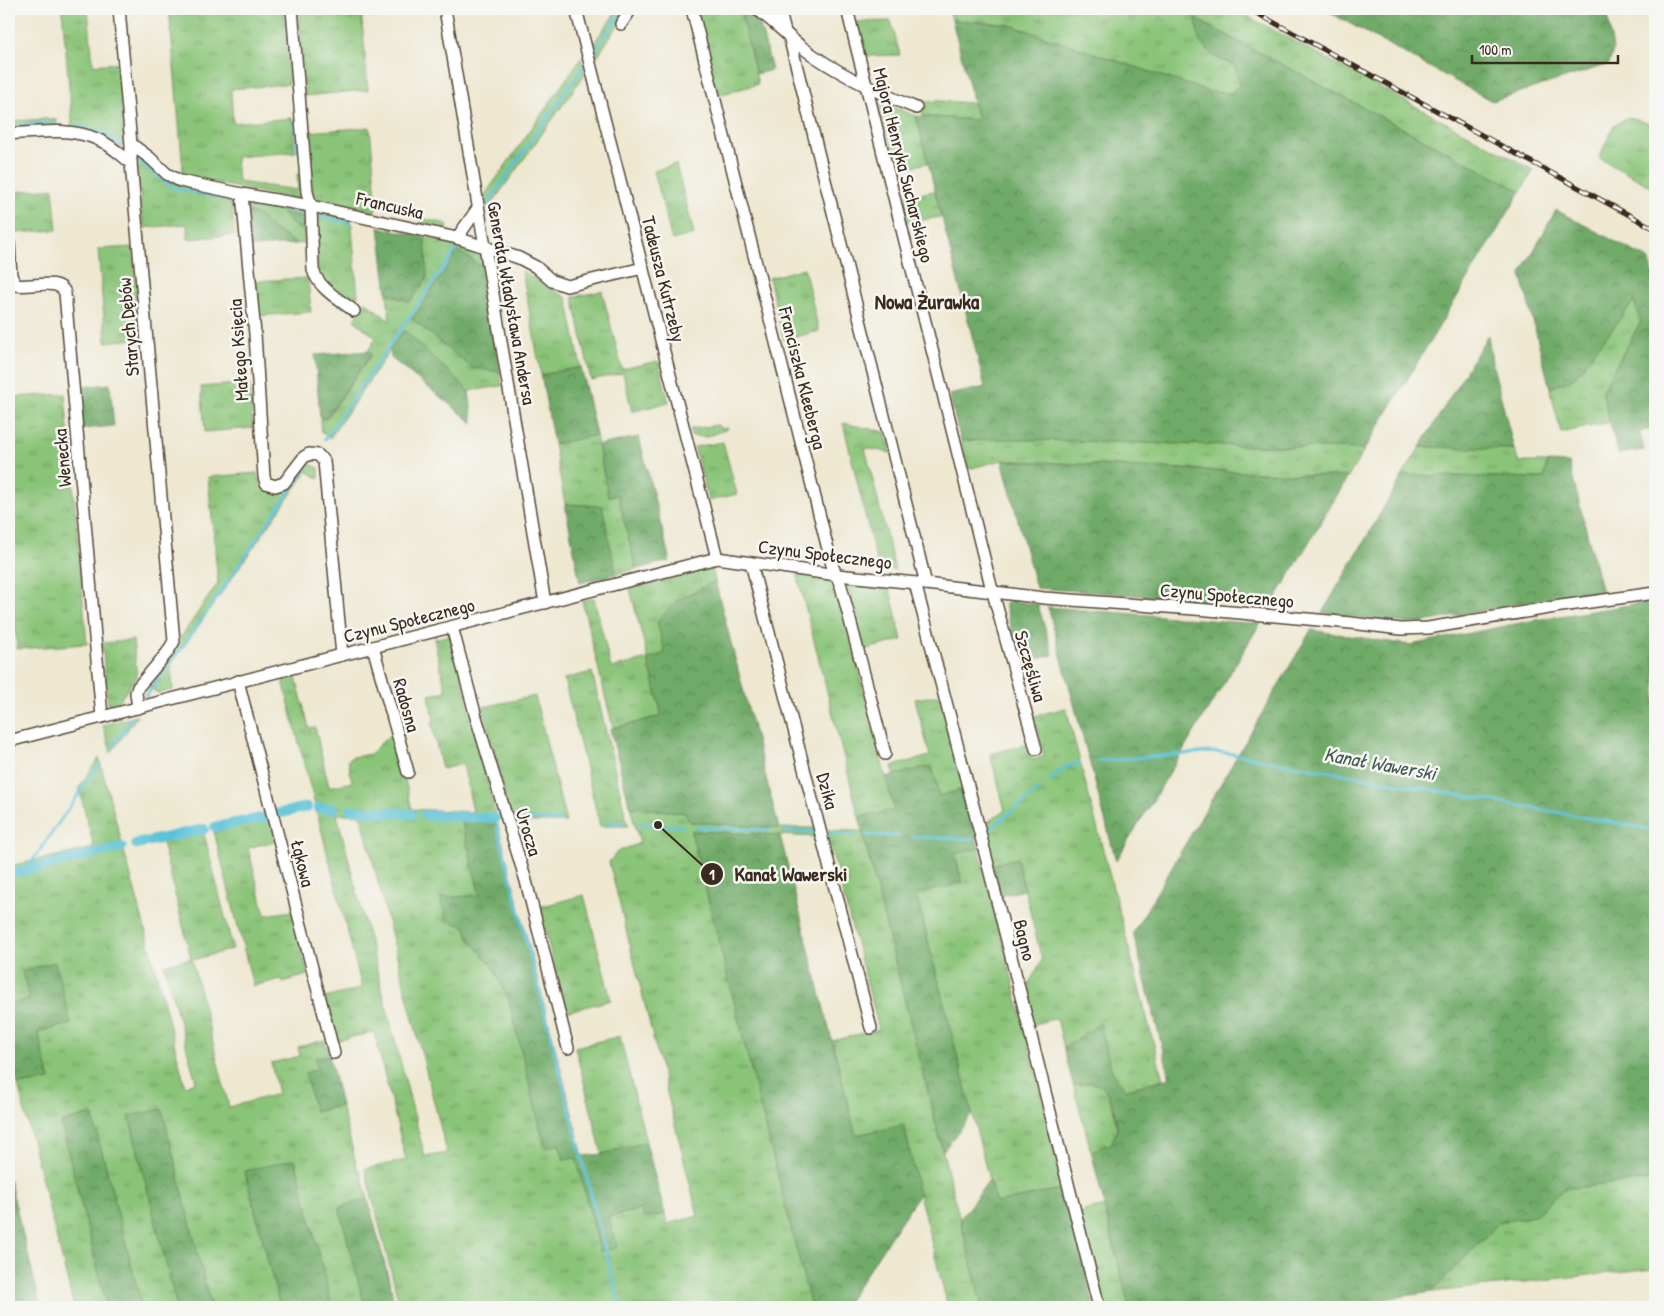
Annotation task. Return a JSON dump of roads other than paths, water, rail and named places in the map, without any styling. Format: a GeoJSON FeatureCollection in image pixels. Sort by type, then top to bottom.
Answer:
{"type":"FeatureCollection","features":[{"type":"Feature","properties":{"kind":"street","name":"Starych Dębów"},"geometry":{"type":"LineString","coordinates":[[119,9],[174,641],[167,653],[138,687],[136,694],[138,708]]}},
{"type":"Feature","properties":{"kind":"street"},"geometry":{"type":"LineString","coordinates":[[292,9],[307,192],[311,206],[313,270],[316,279],[323,288],[354,311]]}},
{"type":"Feature","properties":{"kind":"street","name":"Generała Władysława Andersa"},"geometry":{"type":"LineString","coordinates":[[445,9],[546,603]]}},
{"type":"Feature","properties":{"kind":"street","name":"Tadeusza Kutrzeby"},"geometry":{"type":"LineString","coordinates":[[576,9],[717,558]]}},
{"type":"Feature","properties":{"kind":"street"},"geometry":{"type":"LineString","coordinates":[[621,24],[631,9]]}},
{"type":"Feature","properties":{"kind":"street","name":"Franciszka Kleeberga"},"geometry":{"type":"LineString","coordinates":[[692,9],[832,565],[844,595],[885,754]]}},
{"type":"Feature","properties":{"kind":"street"},"geometry":{"type":"LineString","coordinates":[[756,9],[822,61],[866,88],[916,108]]}},
{"type":"Feature","properties":{"kind":"street","name":"Bagno"},"geometry":{"type":"LineString","coordinates":[[779,9],[787,34],[978,824],[1099,1307]]}},
{"type":"Feature","properties":{"kind":"street","name":"Majora Henryka Sucharskiego"},"geometry":{"type":"LineString","coordinates":[[847,9],[993,592]]}},
{"type":"Feature","properties":{"kind":"street"},"geometry":{"type":"LineString","coordinates":[[9,134],[45,132],[76,134],[99,140],[131,163]]}},
{"type":"Feature","properties":{"kind":"street","name":"Francuska"},"geometry":{"type":"LineString","coordinates":[[131,144],[167,174],[180,181],[311,206],[456,238],[519,258],[536,267],[552,281],[567,286],[643,268]]}},
{"type":"Feature","properties":{"kind":"street","name":"Małego Księcia"},"geometry":{"type":"LineString","coordinates":[[242,194],[255,334],[264,477],[266,483],[270,485],[284,483],[304,457],[309,454],[318,456],[324,461],[342,655]]}},
{"type":"Feature","properties":{"kind":"street"},"geometry":{"type":"LineString","coordinates":[[456,238],[478,208]]}},
{"type":"Feature","properties":{"kind":"street","name":"Wenecka"},"geometry":{"type":"LineString","coordinates":[[9,244],[11,276],[16,285],[56,284],[64,289],[65,293],[102,717]]}},
{"type":"Feature","properties":{"kind":"street","name":"Czynu Społecznego"},"geometry":{"type":"LineString","coordinates":[[9,741],[717,558],[837,575],[1044,598],[1351,622],[1401,629],[1428,628],[1655,593]]}},
{"type":"Feature","properties":{"kind":"street","name":"Dzika"},"geometry":{"type":"LineString","coordinates":[[751,563],[872,1028]]}},
{"type":"Feature","properties":{"kind":"street","name":"Szczęśliwa"},"geometry":{"type":"LineString","coordinates":[[993,592],[1036,749]]}},
{"type":"Feature","properties":{"kind":"street","name":"Urocza"},"geometry":{"type":"LineString","coordinates":[[452,627],[476,717],[526,881],[568,1048]]}},
{"type":"Feature","properties":{"kind":"street","name":"Radosna"},"geometry":{"type":"LineString","coordinates":[[373,647],[408,772]]}},
{"type":"Feature","properties":{"kind":"street","name":"Łąkowa"},"geometry":{"type":"LineString","coordinates":[[238,681],[334,1053]]}},
{"type":"Feature","properties":{"kind":"waterway"},"geometry":{"type":"LineString","coordinates":[[286,9],[292,81]]}},
{"type":"Feature","properties":{"kind":"waterway"},"geometry":{"type":"LineString","coordinates":[[591,56],[623,9]]}},
{"type":"Feature","properties":{"kind":"waterway"},"geometry":{"type":"LineString","coordinates":[[487,204],[586,63]]}},
{"type":"Feature","properties":{"kind":"waterway"},"geometry":{"type":"LineString","coordinates":[[295,121],[298,152]]}},
{"type":"Feature","properties":{"kind":"waterway"},"geometry":{"type":"LineString","coordinates":[[22,125],[52,123]]}},
{"type":"Feature","properties":{"kind":"waterway"},"geometry":{"type":"LineString","coordinates":[[77,126],[100,131],[121,144]]}},
{"type":"Feature","properties":{"kind":"waterway"},"geometry":{"type":"LineString","coordinates":[[141,162],[169,185],[183,190],[228,199]]}},
{"type":"Feature","properties":{"kind":"waterway"},"geometry":{"type":"LineString","coordinates":[[251,203],[302,212]]}},
{"type":"Feature","properties":{"kind":"waterway"},"geometry":{"type":"LineString","coordinates":[[317,216],[350,223]]}},
{"type":"Feature","properties":{"kind":"waterway"},"geometry":{"type":"LineString","coordinates":[[325,439],[457,248]]}},
{"type":"Feature","properties":{"kind":"waterway"},"geometry":{"type":"LineString","coordinates":[[146,696],[179,652],[305,469]]}},
{"type":"Feature","properties":{"kind":"waterway"},"geometry":{"type":"LineString","coordinates":[[112,746],[132,718]]}},
{"type":"Feature","properties":{"kind":"waterway","name":"Kanał Wawerski"},"geometry":{"type":"LineString","coordinates":[[1097,761],[1209,752],[1227,753],[1655,830]]}},
{"type":"Feature","properties":{"kind":"waterway","name":"Kanał Wawerski"},"geometry":{"type":"LineString","coordinates":[[1049,781],[1065,767],[1080,763]]}},
{"type":"Feature","properties":{"kind":"waterway"},"geometry":{"type":"LineString","coordinates":[[26,870],[99,765]]}},
{"type":"Feature","properties":{"kind":"waterway","name":"Kanał Wawerski"},"geometry":{"type":"LineString","coordinates":[[986,832],[1040,789]]}},
{"type":"Feature","properties":{"kind":"waterway","name":"Kanał Wawerski"},"geometry":{"type":"LineString","coordinates":[[276,814],[307,807]]}},
{"type":"Feature","properties":{"kind":"waterway","name":"Kanał Wawerski"},"geometry":{"type":"LineString","coordinates":[[318,808],[334,809]]}},
{"type":"Feature","properties":{"kind":"waterway","name":"Kanał Wawerski"},"geometry":{"type":"LineString","coordinates":[[351,810],[412,814]]}},
{"type":"Feature","properties":{"kind":"waterway","name":"Kanał Wawerski"},"geometry":{"type":"LineString","coordinates":[[425,815],[495,818]]}},
{"type":"Feature","properties":{"kind":"waterway","name":"Kanał Wawerski"},"geometry":{"type":"LineString","coordinates":[[215,827],[266,817]]}},
{"type":"Feature","properties":{"kind":"waterway"},"geometry":{"type":"LineString","coordinates":[[500,818],[495,818],[620,1307]]}},
{"type":"Feature","properties":{"kind":"waterway","name":"Kanał Wawerski"},"geometry":{"type":"LineString","coordinates":[[514,818],[560,821]]}},
{"type":"Feature","properties":{"kind":"waterway","name":"Kanał Wawerski"},"geometry":{"type":"LineString","coordinates":[[607,823],[624,823]]}},
{"type":"Feature","properties":{"kind":"waterway","name":"Kanał Wawerski"},"geometry":{"type":"LineString","coordinates":[[639,824],[683,826]]}},
{"type":"Feature","properties":{"kind":"waterway","name":"Kanał Wawerski"},"geometry":{"type":"LineString","coordinates":[[697,827],[769,830]]}},
{"type":"Feature","properties":{"kind":"waterway","name":"Kanał Wawerski"},"geometry":{"type":"LineString","coordinates":[[136,844],[204,829]]}},
{"type":"Feature","properties":{"kind":"waterway","name":"Kanał Wawerski"},"geometry":{"type":"LineString","coordinates":[[785,831],[815,832]]}},
{"type":"Feature","properties":{"kind":"waterway","name":"Kanał Wawerski"},"geometry":{"type":"LineString","coordinates":[[827,833],[856,835]]}},
{"type":"Feature","properties":{"kind":"waterway","name":"Kanał Wawerski"},"geometry":{"type":"LineString","coordinates":[[865,835],[899,836]]}},
{"type":"Feature","properties":{"kind":"waterway","name":"Kanał Wawerski"},"geometry":{"type":"LineString","coordinates":[[913,837],[973,839]]}},
{"type":"Feature","properties":{"kind":"waterway","name":"Kanał Wawerski"},"geometry":{"type":"LineString","coordinates":[[9,874],[122,847]]}},
{"type":"Feature","properties":{"kind":"railway"},"geometry":{"type":"LineString","coordinates":[[1249,9],[1655,229]]}},
{"type":"Feature","properties":{"kind":"place","name":"Kanał Wawerski"},"geometry":{"type":"Point","coordinates":[658,825]}},
{"type":"Feature","properties":{"kind":"district","name":"Nowa Żurawka"},"geometry":{"type":"Point","coordinates":[927,301]}}]}
